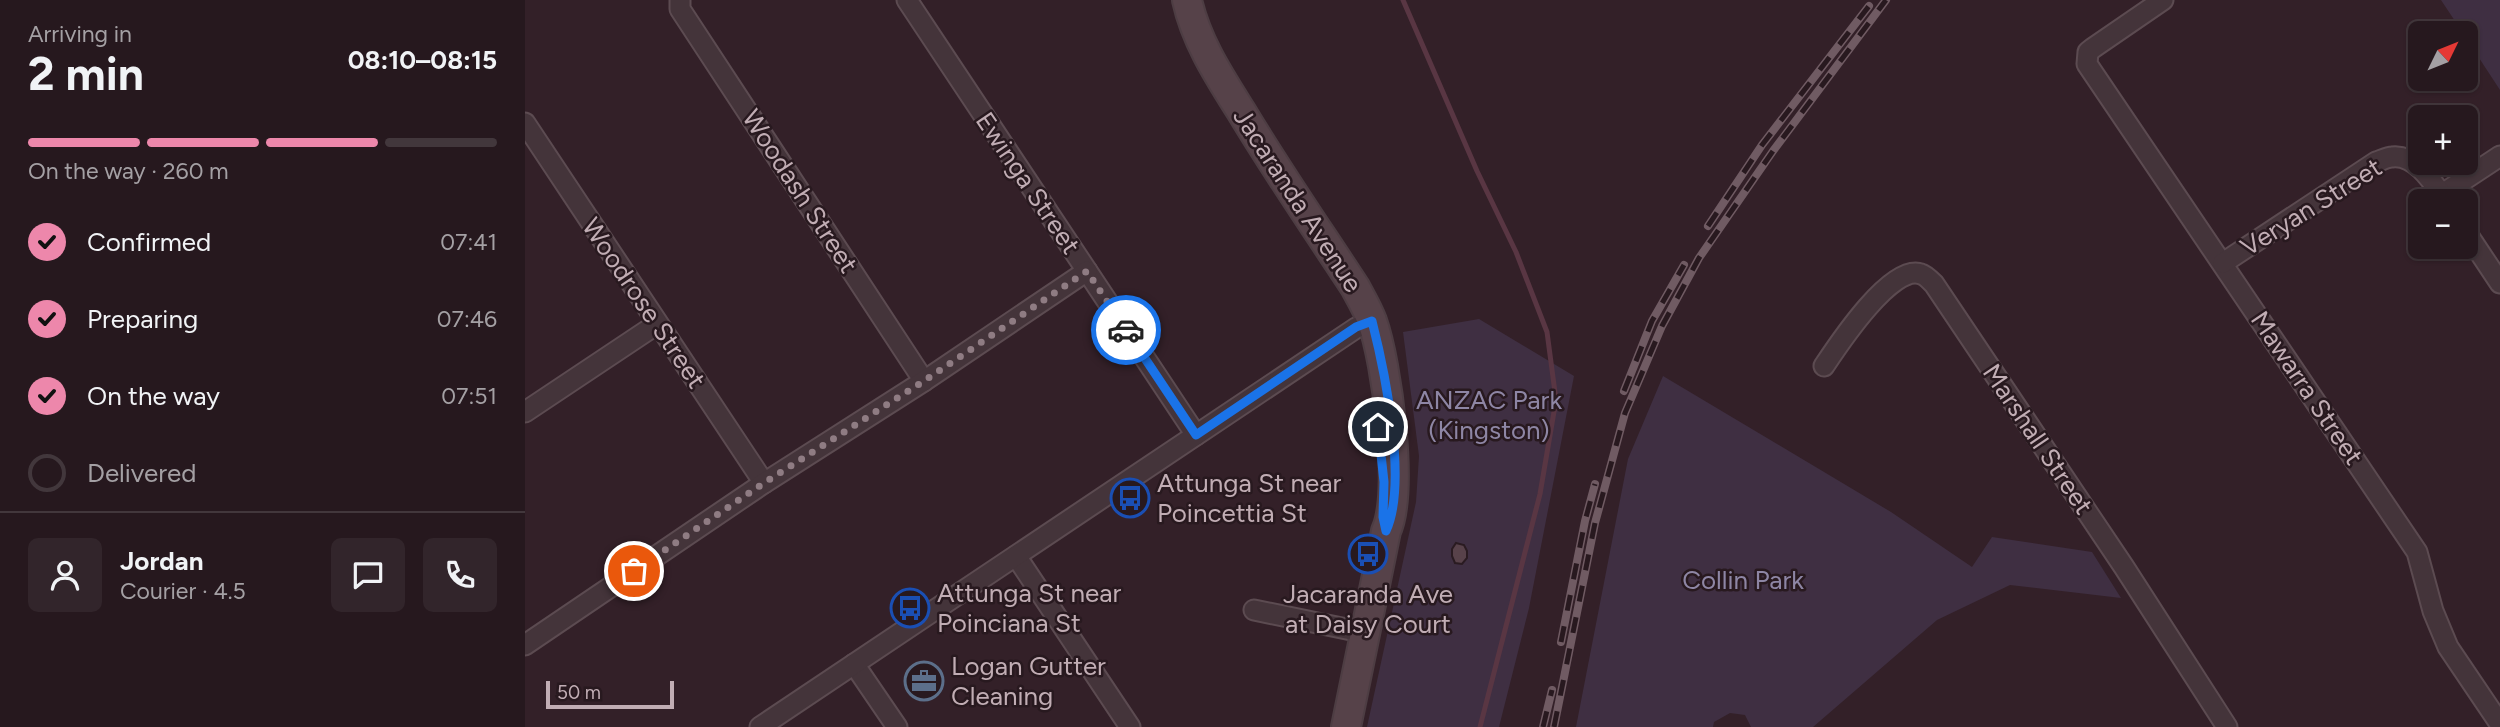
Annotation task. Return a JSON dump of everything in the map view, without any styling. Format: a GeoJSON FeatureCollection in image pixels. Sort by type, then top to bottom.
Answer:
{"type":"FeatureCollection","features":[{"type":"Feature","properties":{"kind":"street","name":"Woodash Street"},"geometry":{"type":"LineString","coordinates":[[680,0],[680,9],[924,381]]}},
{"type":"Feature","properties":{"kind":"street","name":"Ewinga Street"},"geometry":{"type":"LineString","coordinates":[[907,0],[1196,435]]}},
{"type":"Feature","properties":{"kind":"street","name":"Jacaranda Avenue"},"geometry":{"type":"LineString","coordinates":[[1173,0],[1187,51],[1209,96],[1333,286],[1364,324],[1379,348],[1393,446],[1395,482],[1391,520],[1386,531],[1346,727]]}},
{"type":"Feature","properties":{"kind":"street","name":"Jacaranda Avenue"},"geometry":{"type":"LineString","coordinates":[[1187,0],[1191,18],[1218,73],[1355,287],[1364,324]]}},
{"type":"Feature","properties":{"kind":"street","name":"Mawarra Street"},"geometry":{"type":"LineString","coordinates":[[2164,0],[2092,48],[2088,52],[2087,64],[2417,552],[2433,611],[2448,647],[2500,724]]}},
{"type":"Feature","properties":{"kind":"street","name":"Woodrose Street"},"geometry":{"type":"LineString","coordinates":[[525,123],[764,483]]}},
{"type":"Feature","properties":{"kind":"street","name":"Veryan Street"},"geometry":{"type":"LineString","coordinates":[[2455,189],[2500,156]]}},
{"type":"Feature","properties":{"kind":"street","name":"Veryan Street"},"geometry":{"type":"LineString","coordinates":[[2223,263],[2376,162],[2392,157],[2407,159],[2420,168],[2436,189]]}},
{"type":"Feature","properties":{"kind":"street"},"geometry":{"type":"LineString","coordinates":[[2478,250],[2500,283]]}},
{"type":"Feature","properties":{"kind":"street"},"geometry":{"type":"LineString","coordinates":[[525,645],[764,483],[924,381],[1087,271]]}},
{"type":"Feature","properties":{"kind":"street","name":"Marshall Street"},"geometry":{"type":"LineString","coordinates":[[1824,366],[1846,333],[1893,281],[1906,274],[1921,274],[1934,284],[2124,567],[2227,727]]}},
{"type":"Feature","properties":{"kind":"street"},"geometry":{"type":"LineString","coordinates":[[525,412],[657,324]]}},
{"type":"Feature","properties":{"kind":"street"},"geometry":{"type":"LineString","coordinates":[[760,727],[1364,324]]}},
{"type":"Feature","properties":{"kind":"street"},"geometry":{"type":"LineString","coordinates":[[1016,556],[1130,727]]}},
{"type":"Feature","properties":{"kind":"street"},"geometry":{"type":"LineString","coordinates":[[1254,610],[1366,633]]}},
{"type":"Feature","properties":{"kind":"street"},"geometry":{"type":"LineString","coordinates":[[854,664],[897,727]]}},
{"type":"Feature","properties":{"kind":"green space"},"geometry":{"type":"Polygon","coordinates":[[[2441,0],[2500,0],[2500,90],[2478,56],[2478,21],[2455,21],[2441,0]]]}},
{"type":"Feature","properties":{"kind":"green space","name":"ANZAC Park (Kingston)"},"geometry":{"type":"Polygon","coordinates":[[[1479,319],[1574,376],[1529,608],[1499,727],[1367,727],[1416,502],[1419,456],[1403,332],[1479,319]]]}},
{"type":"Feature","properties":{"kind":"green space","name":"Collin Park"},"geometry":{"type":"Polygon","coordinates":[[[1663,376],[1891,512],[1972,567],[1992,537],[2092,552],[2121,598],[2010,585],[1937,620],[1813,727],[1751,727],[1745,715],[1730,713],[1714,722],[1713,727],[1576,727],[1628,459],[1663,376]]]}},
{"type":"Feature","properties":{"kind":"building"},"geometry":{"type":"Polygon","coordinates":[[[1456,543],[1464,545],[1467,551],[1467,558],[1462,564],[1455,563],[1452,556],[1456,543]]]}},
{"type":"Feature","properties":{"kind":"waterway"},"geometry":{"type":"LineString","coordinates":[[1403,0],[1477,171],[1516,252],[1547,332],[1556,400],[1540,494],[1480,727]]}},
{"type":"Feature","properties":{"kind":"railway"},"geometry":{"type":"LineString","coordinates":[[1554,727],[1595,523],[1625,413],[1662,326],[1699,258],[1773,151],[1886,0]]}},
{"type":"Feature","properties":{"kind":"railway"},"geometry":{"type":"LineString","coordinates":[[1708,226],[1762,145],[1869,6]]}},
{"type":"Feature","properties":{"kind":"railway"},"geometry":{"type":"LineString","coordinates":[[1624,391],[1652,321],[1684,265]]}},
{"type":"Feature","properties":{"kind":"railway"},"geometry":{"type":"LineString","coordinates":[[1561,642],[1595,484]]}},
{"type":"Feature","properties":{"kind":"railway"},"geometry":{"type":"LineString","coordinates":[[1543,727],[1552,690]]}},
{"type":"Feature","properties":{"kind":"way so far"},"geometry":{"type":"LineString","coordinates":[[634,571],[1087,271],[1126,330]]}},
{"type":"Feature","properties":{"kind":"place","name":"Attunga St near Poincettia St"},"geometry":{"type":"Point","coordinates":[1130,498]}},
{"type":"Feature","properties":{"kind":"place","name":"Jacaranda Ave at Daisy Court"},"geometry":{"type":"Point","coordinates":[1368,554]}},
{"type":"Feature","properties":{"kind":"place","name":"Attunga St near Poinciana St"},"geometry":{"type":"Point","coordinates":[910,608]}},
{"type":"Feature","properties":{"kind":"place","name":"Logan Gutter Cleaning"},"geometry":{"type":"Point","coordinates":[924,681]}},
{"type":"Feature","properties":{"kind":"route"},"geometry":{"type":"LineString","coordinates":[[1126,330],[1196,435],[1356,327],[1372,321],[1379,348],[1393,446],[1395,482],[1391,520],[1386,531],[1378,427]]}}]}
